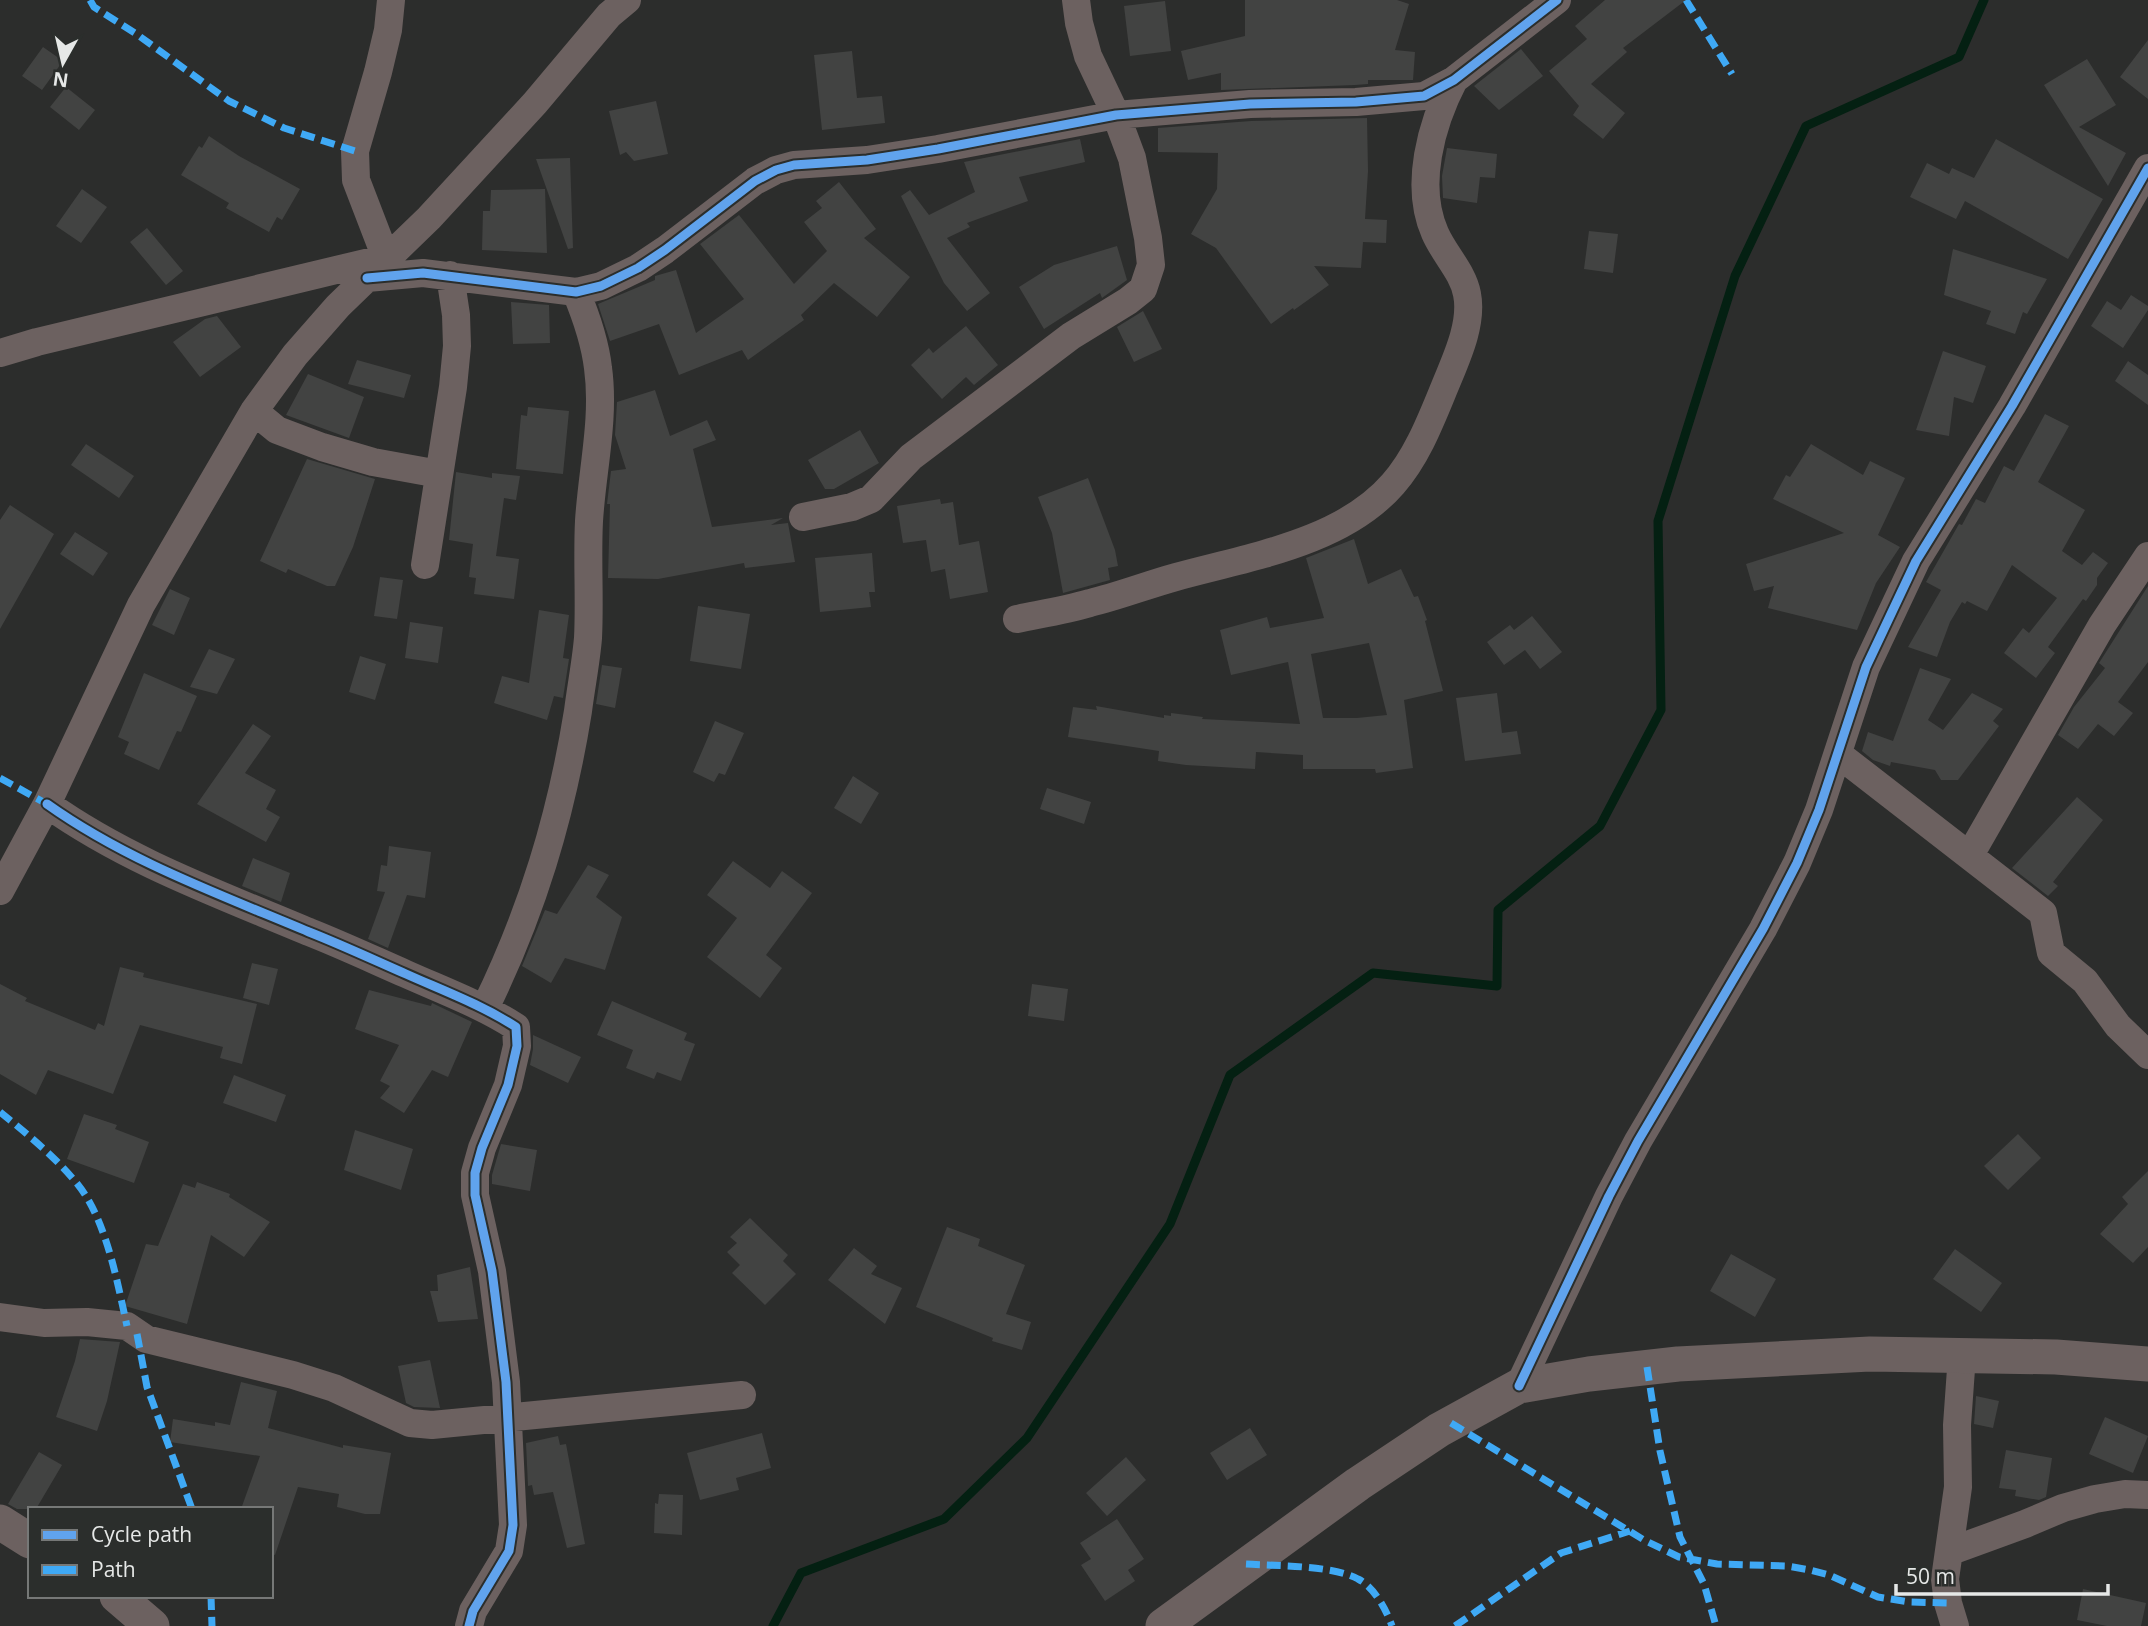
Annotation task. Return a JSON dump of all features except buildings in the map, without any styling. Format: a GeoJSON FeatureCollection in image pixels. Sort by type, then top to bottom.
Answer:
{"type":"FeatureCollection","features":[{"type":"Feature","properties":{"kind":"street"},"geometry":{"type":"LineString","coordinates":[[386,258],[356,180],[355,151],[378,72],[388,30],[391,0]]}},
{"type":"Feature","properties":{"kind":"street"},"geometry":{"type":"LineString","coordinates":[[0,891],[47,804],[141,605],[254,411],[295,355],[338,306],[429,218],[534,103],[609,15],[627,0]]}},
{"type":"Feature","properties":{"kind":"street"},"geometry":{"type":"LineString","coordinates":[[803,517],[852,507],[871,499],[911,457],[1071,337],[1143,289],[1151,265],[1132,158],[1116,115],[1088,56],[1076,0]]}},
{"type":"Feature","properties":{"kind":"street"},"geometry":{"type":"LineString","coordinates":[[367,278],[423,273],[576,292],[601,286],[638,268],[755,181],[776,170],[794,165],[867,160],[938,149],[1116,115],[1250,104],[1424,96],[1454,80],[1557,0]]}},
{"type":"Feature","properties":{"kind":"street"},"geometry":{"type":"LineString","coordinates":[[1017,619],[1089,604],[1293,544],[1334,529],[1364,510],[1392,485],[1412,457],[1436,409],[1466,325],[1466,290],[1434,233],[1425,204],[1425,186],[1434,131],[1443,102],[1454,80]]}},
{"type":"Feature","properties":{"kind":"street"},"geometry":{"type":"LineString","coordinates":[[1519,1386],[1638,1141],[1763,929],[1797,863],[1819,810],[1866,667],[1916,561],[2012,405],[2148,168]]}},
{"type":"Feature","properties":{"kind":"street"},"geometry":{"type":"LineString","coordinates":[[0,353],[386,258]]}},
{"type":"Feature","properties":{"kind":"street"},"geometry":{"type":"LineString","coordinates":[[425,565],[457,346],[450,275]]}},
{"type":"Feature","properties":{"kind":"street"},"geometry":{"type":"LineString","coordinates":[[485,1008],[517,938],[546,858],[568,768],[584,670],[589,612],[589,528],[599,390],[588,324],[576,292]]}},
{"type":"Feature","properties":{"kind":"street"},"geometry":{"type":"LineString","coordinates":[[254,411],[277,430],[322,447],[409,471],[439,474]]}},
{"type":"Feature","properties":{"kind":"street"},"geometry":{"type":"LineString","coordinates":[[1970,855],[2102,625],[2148,555]]}},
{"type":"Feature","properties":{"kind":"street"},"geometry":{"type":"LineString","coordinates":[[1838,754],[2043,913],[2051,953],[2085,981],[2118,1026],[2148,1055]]}},
{"type":"Feature","properties":{"kind":"street"},"geometry":{"type":"LineString","coordinates":[[47,804],[92,835],[165,871],[485,1008],[516,1027],[517,1046],[508,1085],[475,1173],[475,1195],[487,1242],[506,1382],[513,1525],[509,1551],[473,1612],[468,1626]]}},
{"type":"Feature","properties":{"kind":"street"},"geometry":{"type":"LineString","coordinates":[[0,1317],[44,1323],[87,1322],[127,1326],[146,1339],[304,1378],[334,1388],[410,1423],[432,1425],[742,1395]]}},
{"type":"Feature","properties":{"kind":"street"},"geometry":{"type":"LineString","coordinates":[[1163,1626],[1358,1484],[1439,1430],[1519,1386],[1589,1374],[1678,1364],[1870,1354],[2056,1357],[2148,1364]]}},
{"type":"Feature","properties":{"kind":"street"},"geometry":{"type":"LineString","coordinates":[[1955,1626],[1945,1579],[1958,1487],[1957,1425],[1962,1355]]}},
{"type":"Feature","properties":{"kind":"street"},"geometry":{"type":"LineString","coordinates":[[1951,1550],[2025,1524],[2063,1507],[2115,1496],[2148,1495]]}},
{"type":"Feature","properties":{"kind":"street"},"geometry":{"type":"LineString","coordinates":[[0,1522],[28,1540]]}},
{"type":"Feature","properties":{"kind":"street"},"geometry":{"type":"LineString","coordinates":[[119,1598],[152,1626]]}},
{"type":"Feature","properties":{"kind":"waterway"},"geometry":{"type":"LineString","coordinates":[[773,1626],[801,1573],[944,1519],[1027,1438],[1170,1224],[1230,1075],[1373,973],[1497,986],[1498,910],[1600,826],[1661,710],[1658,521],[1735,276],[1806,126],[1959,57],[1984,0]]}},
{"type":"Feature","properties":{"kind":"marked path"},"geometry":{"type":"LineString","coordinates":[[90,0],[94,7],[229,101],[284,128],[355,151]]}},
{"type":"Feature","properties":{"kind":"marked path"},"geometry":{"type":"LineString","coordinates":[[1686,0],[1732,74]]}},
{"type":"Feature","properties":{"kind":"marked path"},"geometry":{"type":"LineString","coordinates":[[0,778],[47,804]]}},
{"type":"Feature","properties":{"kind":"marked path"},"geometry":{"type":"LineString","coordinates":[[0,1112],[58,1162],[86,1196],[109,1250],[127,1326]]}},
{"type":"Feature","properties":{"kind":"marked path"},"geometry":{"type":"LineString","coordinates":[[137,1334],[147,1387],[191,1507]]}},
{"type":"Feature","properties":{"kind":"marked path"},"geometry":{"type":"LineString","coordinates":[[1647,1367],[1660,1451],[1680,1537],[1704,1584],[1716,1626]]}},
{"type":"Feature","properties":{"kind":"marked path"},"geometry":{"type":"LineString","coordinates":[[1451,1423],[1644,1540],[1679,1557],[1717,1564],[1787,1566],[1829,1575],[1878,1597],[1909,1602],[1948,1603]]}},
{"type":"Feature","properties":{"kind":"marked path"},"geometry":{"type":"LineString","coordinates":[[1455,1626],[1561,1553],[1630,1531]]}},
{"type":"Feature","properties":{"kind":"marked path"},"geometry":{"type":"LineString","coordinates":[[1246,1564],[1319,1569],[1347,1574],[1369,1587],[1379,1599],[1392,1626]]}},
{"type":"Feature","properties":{"kind":"marked path"},"geometry":{"type":"LineString","coordinates":[[211,1598],[212,1626]]}},
{"type":"Feature","properties":{"kind":"cycle path"},"geometry":{"type":"LineString","coordinates":[[367,278],[423,273],[576,292],[601,286],[638,268],[755,181],[776,170],[794,165],[867,160],[938,149],[1116,115],[1250,104],[1356,102],[1424,96],[1454,80],[1557,0]]}},
{"type":"Feature","properties":{"kind":"cycle path"},"geometry":{"type":"LineString","coordinates":[[1519,1386],[1638,1141],[1763,929],[1797,863],[1819,810],[1866,667],[1916,561],[2012,406],[2148,168]]}},
{"type":"Feature","properties":{"kind":"cycle path"},"geometry":{"type":"LineString","coordinates":[[47,804],[141,860],[462,999],[516,1027],[517,1046],[508,1085],[482,1148],[475,1173],[475,1195],[492,1271],[506,1382],[513,1525],[509,1551],[473,1611],[469,1626]]}}]}
